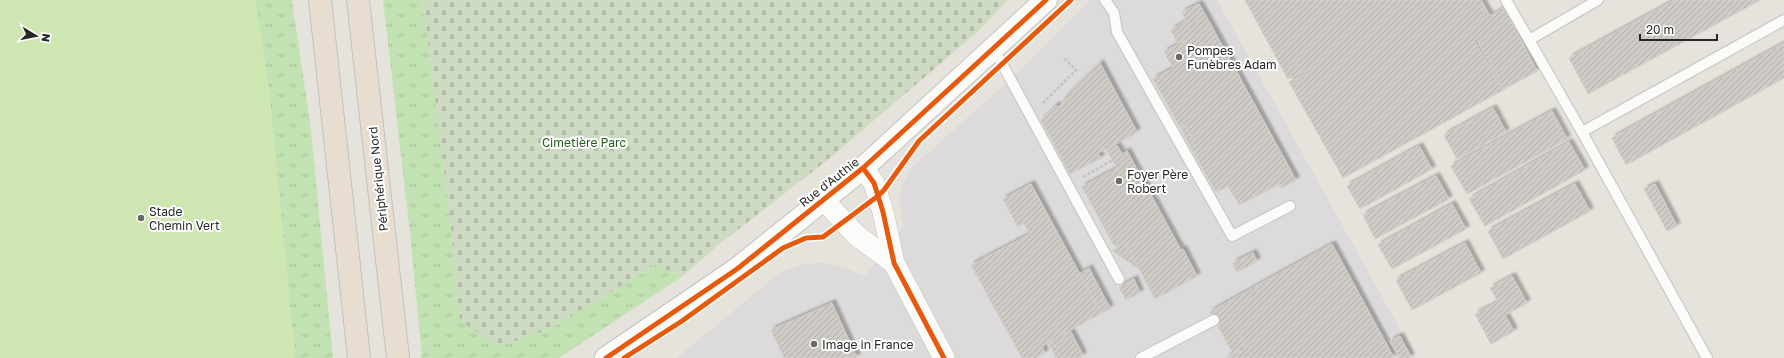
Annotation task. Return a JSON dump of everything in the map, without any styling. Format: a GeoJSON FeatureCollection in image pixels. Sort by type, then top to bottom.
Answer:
{"type":"FeatureCollection","features":[{"type":"Feature","properties":{"kind":"highway"},"geometry":{"type":"LineString","coordinates":[[320,0],[359,358]]}},
{"type":"Feature","properties":{"kind":"highway","name":"Périphérique Nord"},"geometry":{"type":"LineString","coordinates":[[358,0],[398,358]]}},
{"type":"Feature","properties":{"kind":"street","name":"Rue d'Authie"},"geometry":{"type":"LineString","coordinates":[[606,358],[737,269],[863,168],[1046,0]]}},
{"type":"Feature","properties":{"kind":"street"},"geometry":{"type":"LineString","coordinates":[[863,168],[874,183],[883,212],[894,263],[944,358]]}},
{"type":"Feature","properties":{"kind":"street"},"geometry":{"type":"LineString","coordinates":[[823,199],[856,235],[894,263]]}},
{"type":"Feature","properties":{"kind":"lane"},"geometry":{"type":"LineString","coordinates":[[1105,0],[1114,13],[1117,32],[1232,236],[1290,206]]}},
{"type":"Feature","properties":{"kind":"lane"},"geometry":{"type":"LineString","coordinates":[[1506,0],[1582,132],[1707,358]]}},
{"type":"Feature","properties":{"kind":"lane"},"geometry":{"type":"LineString","coordinates":[[1529,40],[1598,0]]}},
{"type":"Feature","properties":{"kind":"lane"},"geometry":{"type":"LineString","coordinates":[[1582,132],[1784,20]]}},
{"type":"Feature","properties":{"kind":"lane"},"geometry":{"type":"LineString","coordinates":[[994,49],[1119,279]]}},
{"type":"Feature","properties":{"kind":"lane"},"geometry":{"type":"LineString","coordinates":[[1141,358],[1214,320]]}},
{"type":"Feature","properties":{"kind":"path"},"geometry":{"type":"LineString","coordinates":[[1038,108],[1076,70],[1064,58]]}},
{"type":"Feature","properties":{"kind":"path"},"geometry":{"type":"LineString","coordinates":[[1079,179],[1113,160]]}},
{"type":"Feature","properties":{"kind":"shaded area"},"geometry":{"type":"Polygon","coordinates":[[[1090,0],[1217,0],[1416,358],[677,358],[777,275],[786,270],[803,264],[823,263],[845,268],[864,276],[903,227],[900,196],[904,181],[913,166],[1002,87],[1090,0]]]}},
{"type":"Feature","properties":{"kind":"green space","name":"Stade Chemin Vert"},"geometry":{"type":"Polygon","coordinates":[[[0,0],[255,0],[269,90],[295,358],[0,358],[0,0]]]}},
{"type":"Feature","properties":{"kind":"green space"},"geometry":{"type":"Polygon","coordinates":[[[255,0],[292,0],[311,130],[333,358],[295,358],[269,90],[255,0]]]}},
{"type":"Feature","properties":{"kind":"green space"},"geometry":{"type":"Polygon","coordinates":[[[383,0],[423,0],[451,227],[460,321],[547,330],[655,265],[683,276],[559,358],[422,358],[410,233],[383,0]]]}},
{"type":"Feature","properties":{"kind":"green space","name":"Cimetière Parc"},"geometry":{"type":"Polygon","coordinates":[[[423,0],[1008,0],[975,34],[830,158],[717,246],[683,276],[655,265],[547,330],[500,346],[460,321],[451,227],[423,0]]]}},
{"type":"Feature","properties":{"kind":"building"},"geometry":{"type":"Polygon","coordinates":[[[1245,0],[1481,0],[1490,16],[1504,8],[1537,71],[1504,89],[1476,39],[1474,40],[1503,90],[1343,178],[1289,82],[1305,74],[1303,71],[1288,79],[1245,0]]]}},
{"type":"Feature","properties":{"kind":"building"},"geometry":{"type":"Polygon","coordinates":[[[1675,0],[1760,0],[1588,94],[1569,58],[1675,0]]]}},
{"type":"Feature","properties":{"kind":"building"},"geometry":{"type":"Polygon","coordinates":[[[1199,4],[1206,16],[1187,26],[1193,36],[1178,44],[1171,30],[1186,21],[1182,12],[1199,4]]]}},
{"type":"Feature","properties":{"kind":"building"},"geometry":{"type":"Polygon","coordinates":[[[1206,16],[1296,180],[1281,188],[1279,184],[1239,205],[1228,186],[1216,192],[1188,143],[1191,135],[1185,124],[1180,127],[1153,79],[1173,68],[1164,52],[1193,36],[1187,26],[1206,16]]]}},
{"type":"Feature","properties":{"kind":"building"},"geometry":{"type":"Polygon","coordinates":[[[1784,43],[1784,78],[1626,165],[1612,138],[1784,43]]]}},
{"type":"Feature","properties":{"kind":"building","name":"Foyer Père Robert"},"geometry":{"type":"Polygon","coordinates":[[[1100,63],[1137,132],[1116,144],[1122,154],[1127,151],[1181,250],[1183,249],[1197,276],[1155,299],[1124,241],[1116,246],[1113,244],[1082,187],[1117,168],[1106,149],[1098,153],[1101,158],[1070,174],[1041,120],[1056,105],[1058,107],[1065,100],[1064,98],[1100,63]]]}},
{"type":"Feature","properties":{"kind":"building"},"geometry":{"type":"Polygon","coordinates":[[[1493,108],[1506,132],[1457,159],[1444,135],[1493,108]]]}},
{"type":"Feature","properties":{"kind":"building"},"geometry":{"type":"Polygon","coordinates":[[[1552,111],[1567,139],[1467,194],[1451,166],[1552,111]]]}},
{"type":"Feature","properties":{"kind":"building"},"geometry":{"type":"Polygon","coordinates":[[[1185,124],[1191,135],[1188,143],[1180,127],[1185,124]]]}},
{"type":"Feature","properties":{"kind":"building"},"geometry":{"type":"Polygon","coordinates":[[[1569,142],[1585,170],[1485,226],[1469,199],[1569,142]]]}},
{"type":"Feature","properties":{"kind":"building"},"geometry":{"type":"Polygon","coordinates":[[[1419,146],[1432,169],[1360,209],[1347,186],[1419,146]]]}},
{"type":"Feature","properties":{"kind":"building"},"geometry":{"type":"Polygon","coordinates":[[[1436,176],[1449,199],[1375,239],[1363,215],[1436,176]]]}},
{"type":"Feature","properties":{"kind":"building"},"geometry":{"type":"Polygon","coordinates":[[[1031,184],[1101,313],[1042,346],[1045,353],[1036,358],[1022,358],[971,265],[1030,234],[1024,223],[1018,227],[1003,199],[1031,184]]]}},
{"type":"Feature","properties":{"kind":"building"},"geometry":{"type":"Polygon","coordinates":[[[1575,184],[1590,211],[1503,259],[1488,231],[1575,184]]]}},
{"type":"Feature","properties":{"kind":"building"},"geometry":{"type":"Polygon","coordinates":[[[1655,184],[1677,226],[1667,231],[1644,189],[1655,184]]]}},
{"type":"Feature","properties":{"kind":"building"},"geometry":{"type":"Polygon","coordinates":[[[1452,204],[1466,229],[1392,269],[1378,245],[1452,204]]]}},
{"type":"Feature","properties":{"kind":"building"},"geometry":{"type":"Polygon","coordinates":[[[1124,241],[1136,264],[1140,270],[1113,251],[1124,241]]]}},
{"type":"Feature","properties":{"kind":"building"},"geometry":{"type":"Polygon","coordinates":[[[1465,243],[1481,273],[1412,310],[1396,280],[1465,243]]]}},
{"type":"Feature","properties":{"kind":"building"},"geometry":{"type":"Polygon","coordinates":[[[1332,244],[1394,358],[1226,358],[1246,348],[1222,305],[1332,244]]]}},
{"type":"Feature","properties":{"kind":"building"},"geometry":{"type":"Polygon","coordinates":[[[1253,253],[1257,261],[1237,272],[1233,263],[1253,253]]]}},
{"type":"Feature","properties":{"kind":"building"},"geometry":{"type":"Polygon","coordinates":[[[1089,268],[1110,308],[1101,313],[1079,274],[1089,268]]]}},
{"type":"Feature","properties":{"kind":"building"},"geometry":{"type":"Polygon","coordinates":[[[1512,276],[1527,303],[1505,315],[1514,331],[1491,344],[1475,314],[1498,302],[1490,288],[1512,276]]]}},
{"type":"Feature","properties":{"kind":"building"},"geometry":{"type":"Polygon","coordinates":[[[1134,279],[1140,293],[1126,300],[1119,287],[1134,279]]]}},
{"type":"Feature","properties":{"kind":"building","name":"Image in France"},"geometry":{"type":"Polygon","coordinates":[[[832,303],[857,358],[784,358],[771,330],[832,303]]]}},
{"type":"Feature","properties":{"kind":"building"},"geometry":{"type":"Polygon","coordinates":[[[1222,305],[1246,348],[1233,354],[1210,312],[1222,305]]]}},
{"type":"Feature","properties":{"kind":"building"},"geometry":{"type":"Polygon","coordinates":[[[1070,330],[1083,355],[1079,358],[1056,358],[1048,342],[1070,330]]]}},
{"type":"Feature","properties":{"kind":"building"},"geometry":{"type":"Polygon","coordinates":[[[1400,336],[1411,357],[1409,358],[1399,358],[1390,341],[1400,336]]]}},
{"type":"Feature","properties":{"kind":"cycle path"},"geometry":{"type":"LineString","coordinates":[[606,358],[737,269],[863,168],[1046,0]]}},
{"type":"Feature","properties":{"kind":"cycle path"},"geometry":{"type":"LineString","coordinates":[[624,358],[682,321],[783,248],[806,238],[823,237],[878,196],[884,190],[919,141],[1071,0]]}},
{"type":"Feature","properties":{"kind":"cycle path"},"geometry":{"type":"LineString","coordinates":[[863,168],[874,183],[883,212],[894,263],[944,358]]}},
{"type":"Feature","properties":{"kind":"place","name":"Pompes Funèbres Adam"},"geometry":{"type":"Point","coordinates":[1179,57]}},
{"type":"Feature","properties":{"kind":"place","name":"Foyer Père Robert"},"geometry":{"type":"Point","coordinates":[1119,181]}},
{"type":"Feature","properties":{"kind":"place","name":"Stade Chemin Vert"},"geometry":{"type":"Point","coordinates":[141,218]}},
{"type":"Feature","properties":{"kind":"place","name":"Image in France"},"geometry":{"type":"Point","coordinates":[814,344]}}]}
